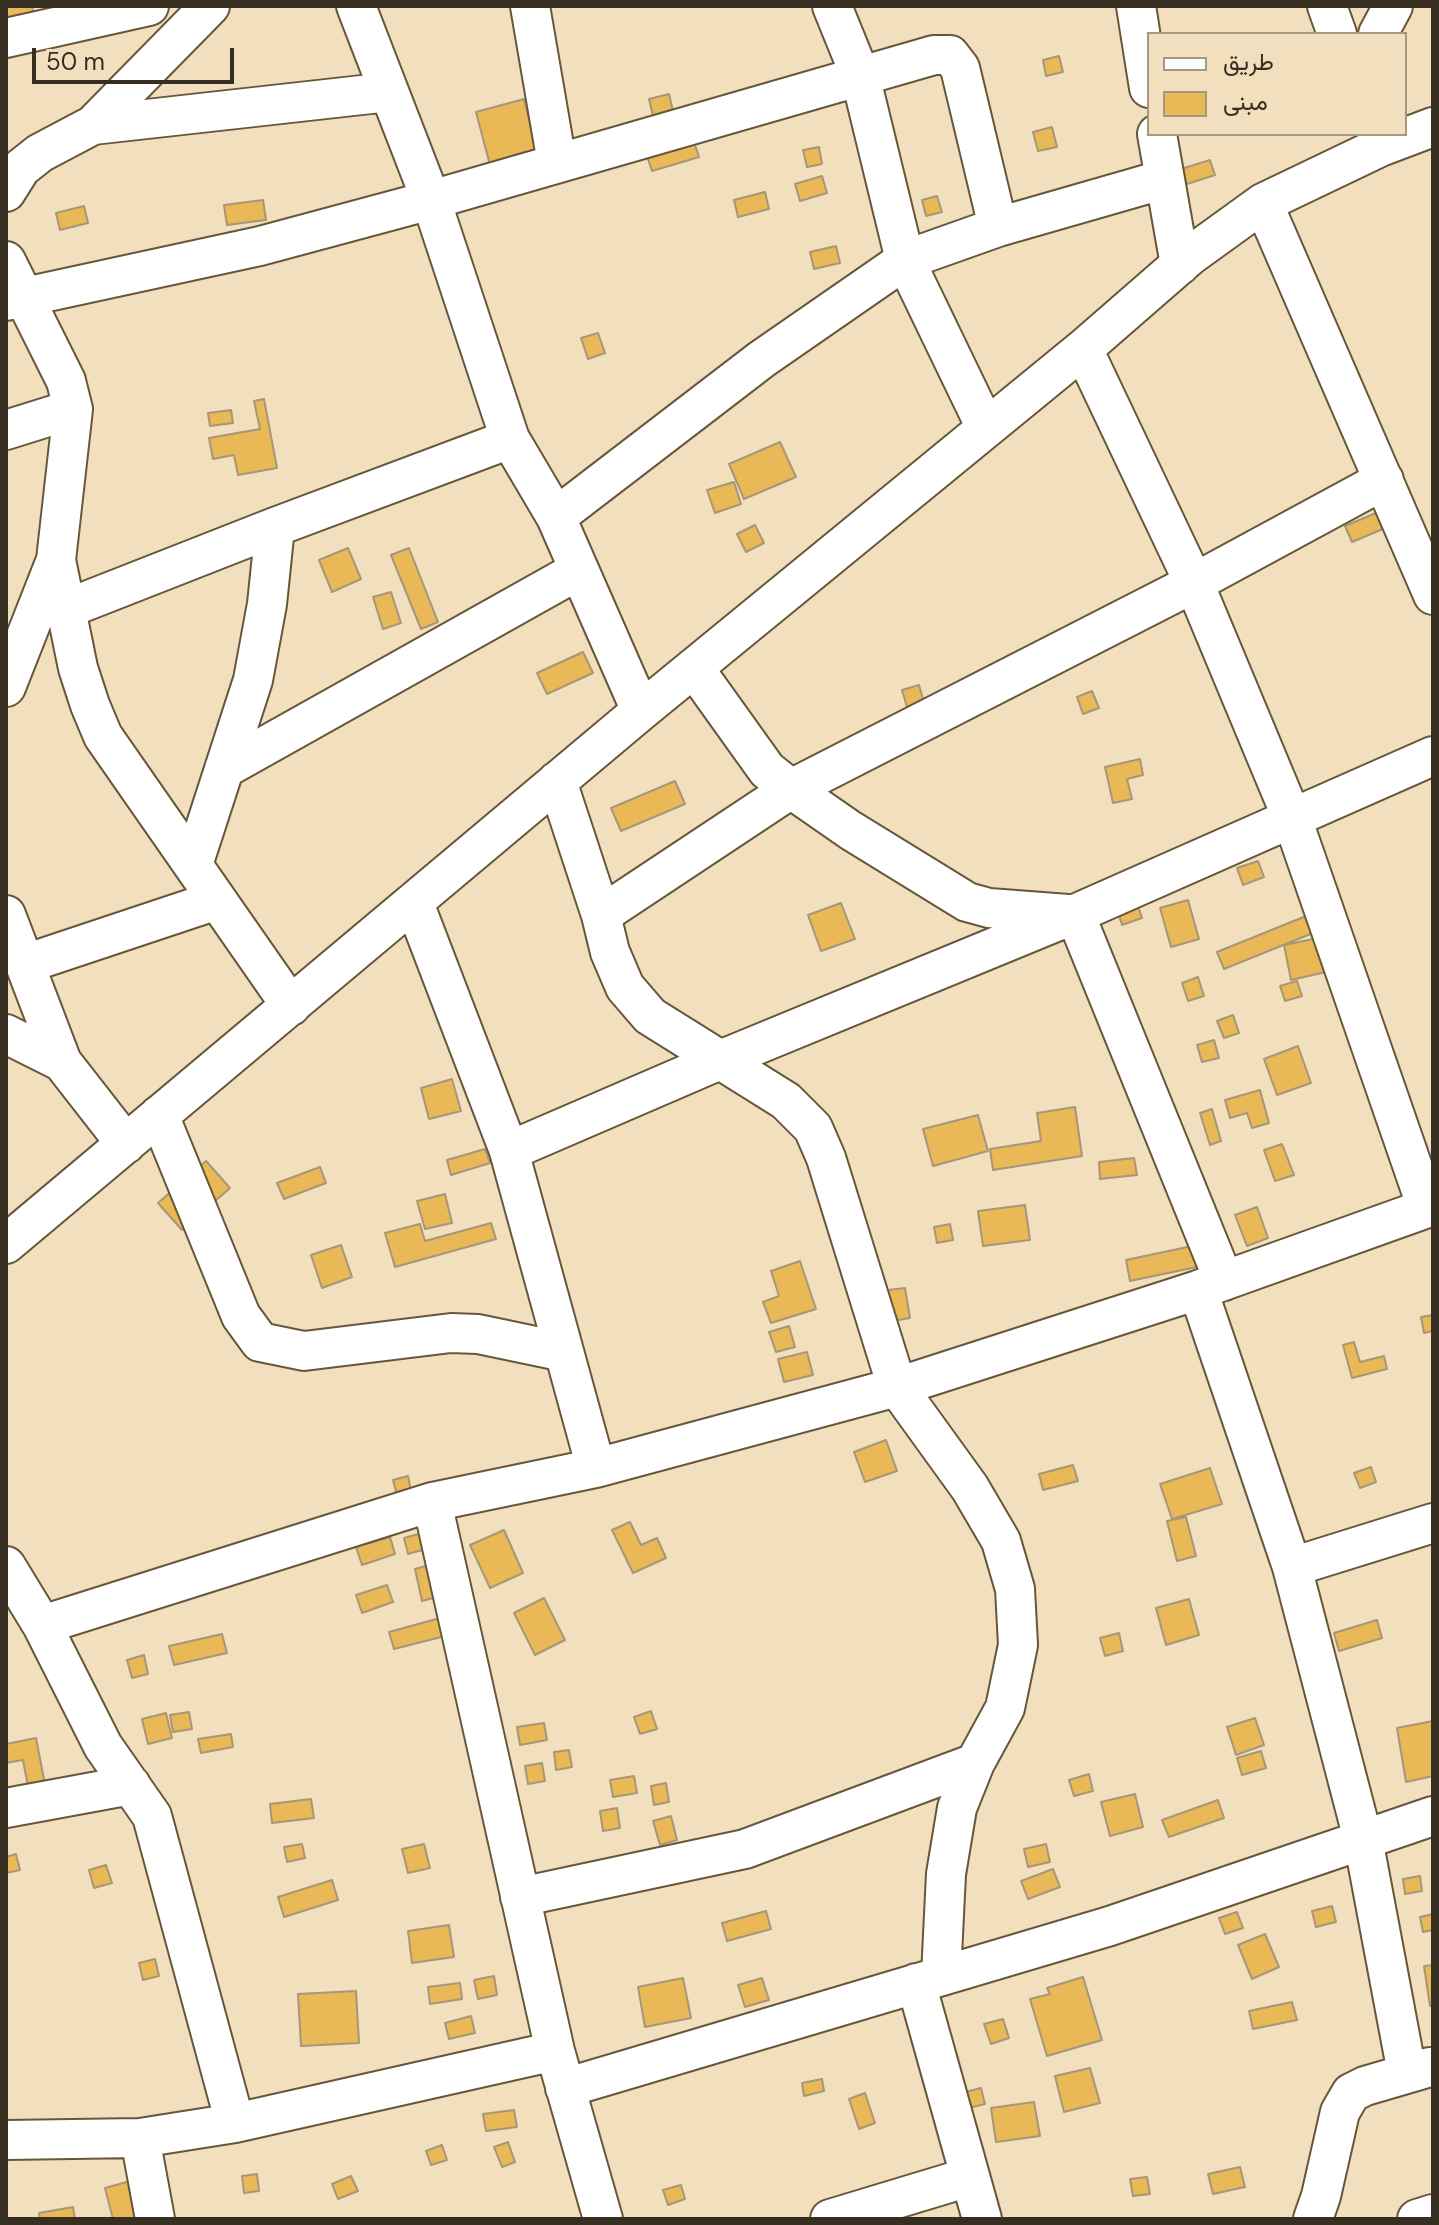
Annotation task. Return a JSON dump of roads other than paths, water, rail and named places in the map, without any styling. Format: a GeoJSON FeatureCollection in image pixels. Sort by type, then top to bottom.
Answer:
{"type":"FeatureCollection","features":[{"type":"Feature","properties":{"kind":"street"},"geometry":{"type":"LineString","coordinates":[[6,38],[149,6]]}},
{"type":"Feature","properties":{"kind":"street"},"geometry":{"type":"LineString","coordinates":[[6,192],[21,168],[40,153],[93,125],[210,6]]}},
{"type":"Feature","properties":{"kind":"street"},"geometry":{"type":"LineString","coordinates":[[356,6],[431,200],[510,439],[556,517],[641,711]]}},
{"type":"Feature","properties":{"kind":"street"},"geometry":{"type":"LineString","coordinates":[[530,6],[557,163]]}},
{"type":"Feature","properties":{"kind":"street"},"geometry":{"type":"LineString","coordinates":[[832,6],[860,75],[905,260],[986,428]]}},
{"type":"Feature","properties":{"kind":"street"},"geometry":{"type":"LineString","coordinates":[[1136,6],[1147,75]]}},
{"type":"Feature","properties":{"kind":"street"},"geometry":{"type":"LineString","coordinates":[[1327,6],[1336,32]]}},
{"type":"Feature","properties":{"kind":"street"},"geometry":{"type":"LineString","coordinates":[[1379,32],[1393,6]]}},
{"type":"Feature","properties":{"kind":"street"},"geometry":{"type":"LineString","coordinates":[[15,298],[260,246],[934,55],[950,55],[960,68],[998,227]]}},
{"type":"Feature","properties":{"kind":"street"},"geometry":{"type":"LineString","coordinates":[[93,125],[389,92]]}},
{"type":"Feature","properties":{"kind":"street"},"geometry":{"type":"LineString","coordinates":[[6,1244],[557,781],[1083,349],[1180,265],[1338,152],[1380,147],[1433,127]]}},
{"type":"Feature","properties":{"kind":"street"},"geometry":{"type":"LineString","coordinates":[[1157,136],[1180,265]]}},
{"type":"Feature","properties":{"kind":"street"},"geometry":{"type":"LineString","coordinates":[[556,517],[762,359],[905,260],[998,227],[1165,179]]}},
{"type":"Feature","properties":{"kind":"street"},"geometry":{"type":"LineString","coordinates":[[1263,203],[1433,595]]}},
{"type":"Feature","properties":{"kind":"street"},"geometry":{"type":"LineString","coordinates":[[6,261],[15,298],[66,381],[73,409],[56,560],[9,673]]}},
{"type":"Feature","properties":{"kind":"street"},"geometry":{"type":"LineString","coordinates":[[42,1625],[432,1502],[596,1468],[897,1387],[1211,1285],[1430,1207],[1292,818],[1194,583],[1083,349]]}},
{"type":"Feature","properties":{"kind":"street"},"geometry":{"type":"LineString","coordinates":[[6,430],[73,409]]}},
{"type":"Feature","properties":{"kind":"street"},"geometry":{"type":"LineString","coordinates":[[66,609],[510,439]]}},
{"type":"Feature","properties":{"kind":"street"},"geometry":{"type":"LineString","coordinates":[[601,915],[791,789],[1194,583],[1384,480]]}},
{"type":"Feature","properties":{"kind":"street"},"geometry":{"type":"LineString","coordinates":[[193,865],[253,680],[267,604],[275,527]]}},
{"type":"Feature","properties":{"kind":"street"},"geometry":{"type":"LineString","coordinates":[[56,560],[82,680],[103,736],[291,1006]]}},
{"type":"Feature","properties":{"kind":"street"},"geometry":{"type":"LineString","coordinates":[[224,769],[579,570]]}},
{"type":"Feature","properties":{"kind":"street"},"geometry":{"type":"LineString","coordinates":[[694,668],[767,770],[850,830],[967,902],[989,908],[1075,914]]}},
{"type":"Feature","properties":{"kind":"street"},"geometry":{"type":"LineString","coordinates":[[509,1151],[720,1060],[1075,914],[1433,756]]}},
{"type":"Feature","properties":{"kind":"street"},"geometry":{"type":"LineString","coordinates":[[557,781],[610,952],[625,987],[650,1016],[786,1101],[813,1128],[826,1158],[897,1387],[978,1501],[1001,1541],[1015,1589],[1018,1645],[1005,1708],[975,1763],[957,1808],[928,1979],[933,2038],[982,2219]]}},
{"type":"Feature","properties":{"kind":"street"},"geometry":{"type":"LineString","coordinates":[[25,964],[217,900]]}},
{"type":"Feature","properties":{"kind":"street"},"geometry":{"type":"LineString","coordinates":[[414,903],[509,1151],[596,1468]]}},
{"type":"Feature","properties":{"kind":"street"},"geometry":{"type":"LineString","coordinates":[[1075,914],[1211,1285],[1292,1567],[1420,2070],[1351,2093],[1340,2112],[1313,2219]]}},
{"type":"Feature","properties":{"kind":"street"},"geometry":{"type":"LineString","coordinates":[[6,915],[62,1062],[126,1144]]}},
{"type":"Feature","properties":{"kind":"street"},"geometry":{"type":"LineString","coordinates":[[6,1034],[62,1062]]}},
{"type":"Feature","properties":{"kind":"street"},"geometry":{"type":"LineString","coordinates":[[159,1115],[241,1316],[260,1342],[304,1351],[451,1333],[478,1334],[564,1352]]}},
{"type":"Feature","properties":{"kind":"street"},"geometry":{"type":"LineString","coordinates":[[432,1502],[555,2051],[603,2219]]}},
{"type":"Feature","properties":{"kind":"street"},"geometry":{"type":"LineString","coordinates":[[1292,1567],[1433,1523]]}},
{"type":"Feature","properties":{"kind":"street"},"geometry":{"type":"LineString","coordinates":[[6,1566],[42,1625],[103,1746],[152,1816],[235,2123]]}},
{"type":"Feature","properties":{"kind":"street"},"geometry":{"type":"LineString","coordinates":[[520,1897],[745,1849],[975,1763]]}},
{"type":"Feature","properties":{"kind":"street"},"geometry":{"type":"LineString","coordinates":[[6,1808],[131,1785]]}},
{"type":"Feature","properties":{"kind":"street"},"geometry":{"type":"LineString","coordinates":[[565,2088],[1110,1926],[1433,1816]]}},
{"type":"Feature","properties":{"kind":"street"},"geometry":{"type":"LineString","coordinates":[[6,2140],[140,2138],[235,2123],[555,2051]]}},
{"type":"Feature","properties":{"kind":"street"},"geometry":{"type":"LineString","coordinates":[[140,2138],[155,2219]]}},
{"type":"Feature","properties":{"kind":"street"},"geometry":{"type":"LineString","coordinates":[[830,2219],[969,2177]]}},
{"type":"Feature","properties":{"kind":"street"},"geometry":{"type":"LineString","coordinates":[[1417,2219],[1433,2214]]}}]}
